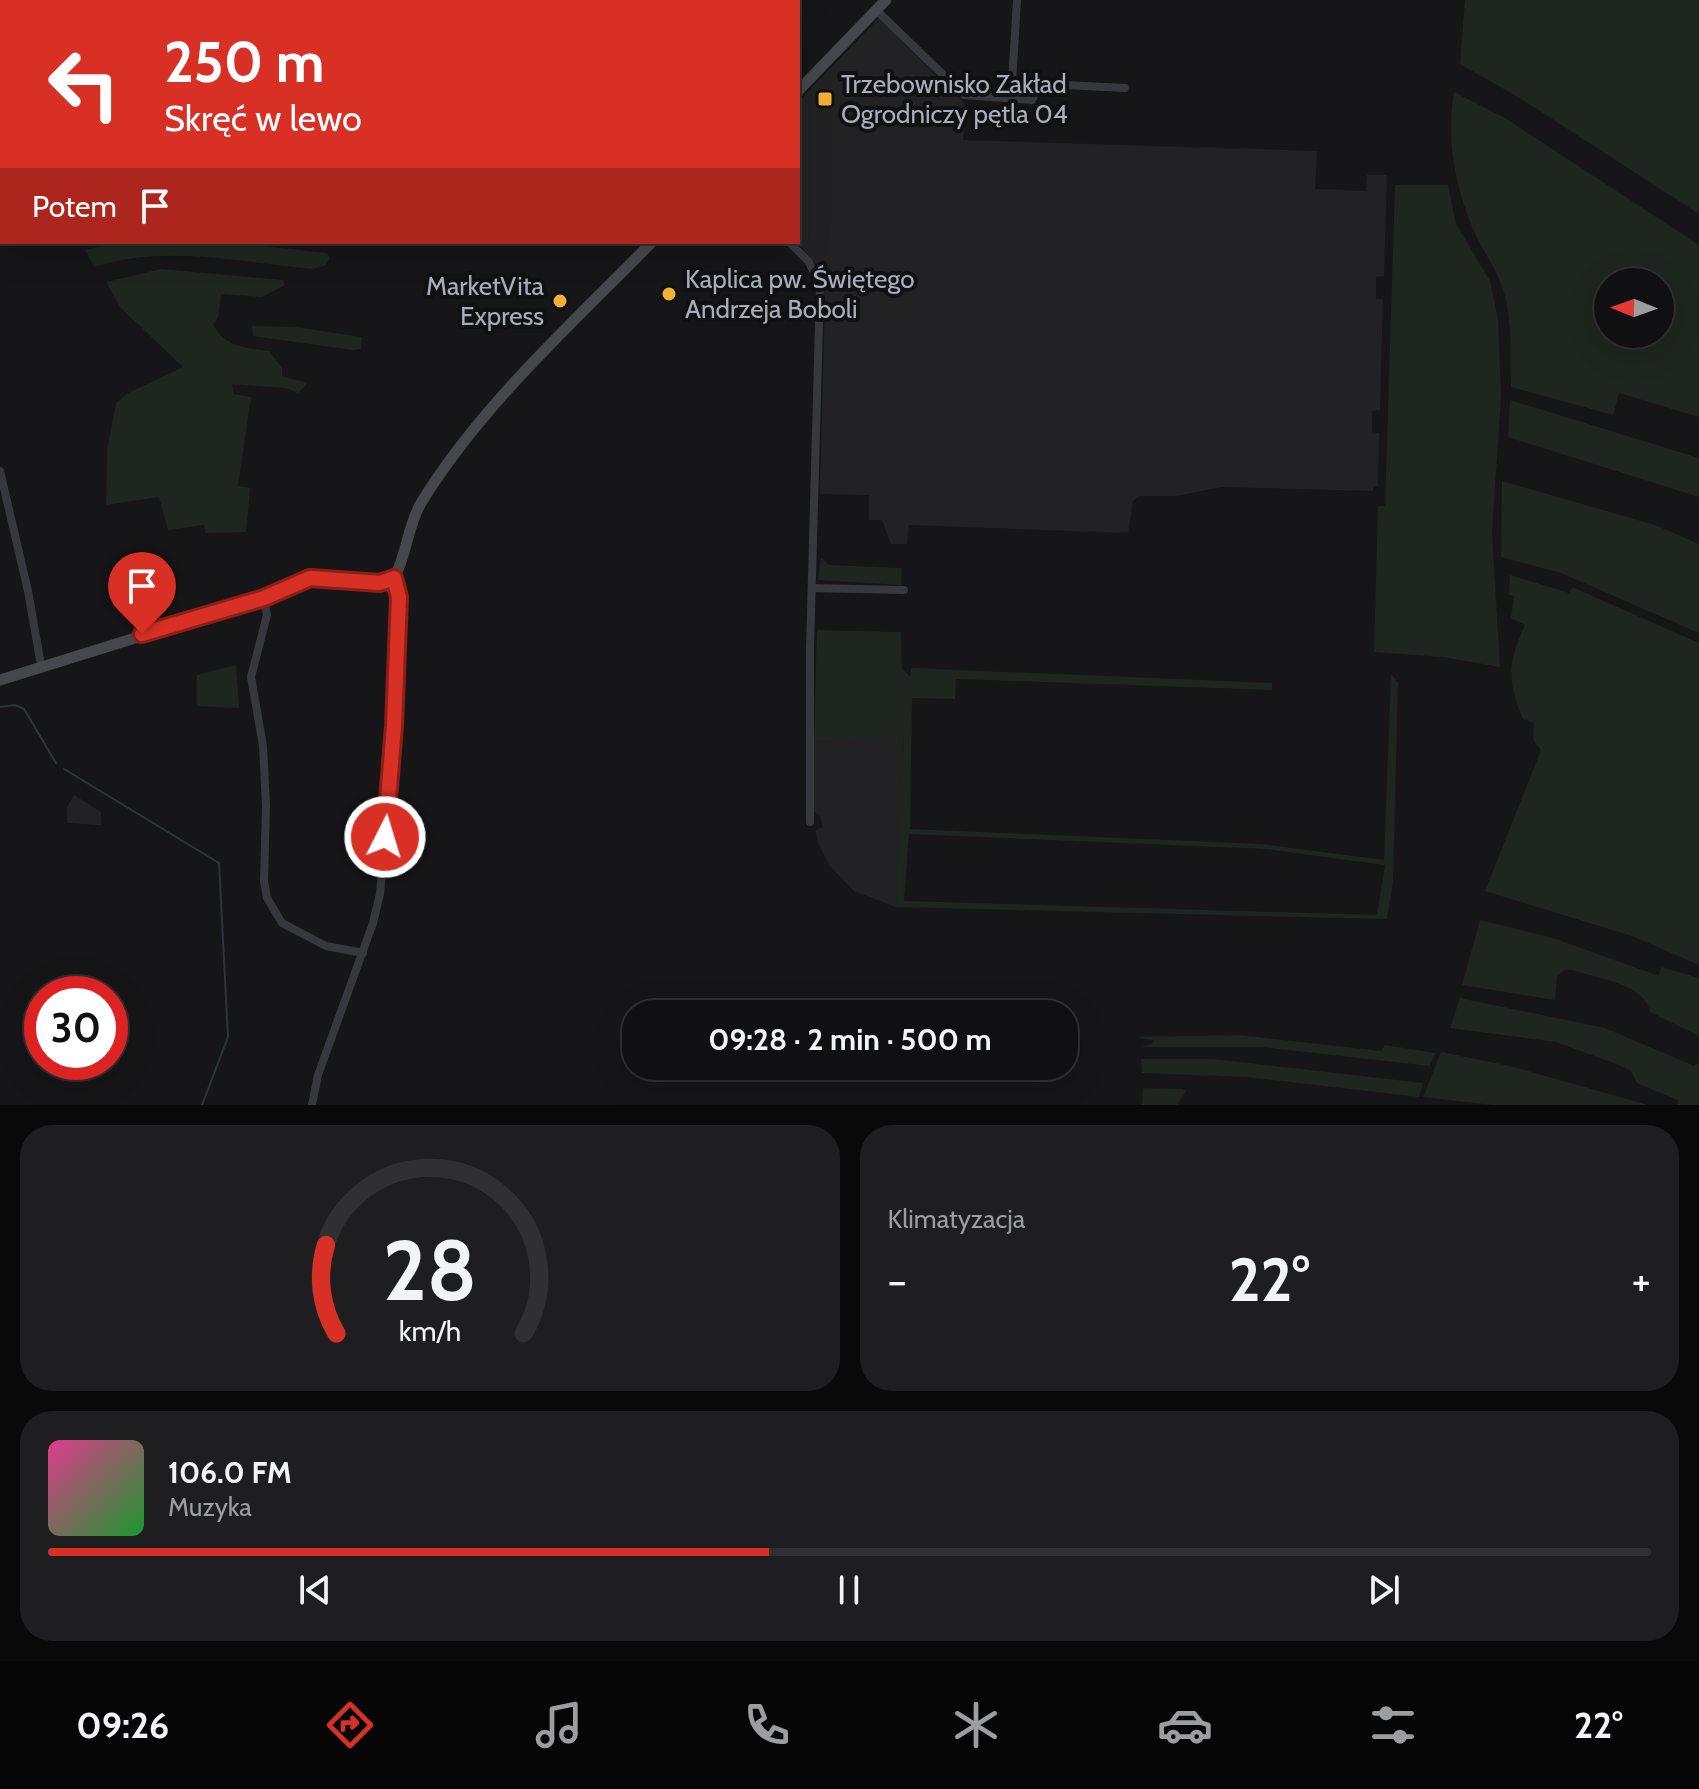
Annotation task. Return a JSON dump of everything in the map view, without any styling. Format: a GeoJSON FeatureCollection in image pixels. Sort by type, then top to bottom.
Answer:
{"type":"FeatureCollection","features":[{"type":"Feature","properties":{"kind":"street"},"geometry":{"type":"LineString","coordinates":[[800,89],[886,0]]}},
{"type":"Feature","properties":{"kind":"street"},"geometry":{"type":"LineString","coordinates":[[1011,99],[1017,0]]}},
{"type":"Feature","properties":{"kind":"street"},"geometry":{"type":"LineString","coordinates":[[876,10],[964,95],[1032,100],[1038,88],[1045,84],[1125,88]]}},
{"type":"Feature","properties":{"kind":"street"},"geometry":{"type":"LineString","coordinates":[[312,1105],[318,1075],[363,953],[380,894],[388,809],[399,597],[394,578],[421,504],[464,446],[533,365],[650,244]]}},
{"type":"Feature","properties":{"kind":"street"},"geometry":{"type":"LineString","coordinates":[[791,244],[813,268],[820,287],[810,822]]}},
{"type":"Feature","properties":{"kind":"street"},"geometry":{"type":"LineString","coordinates":[[0,471],[28,591],[41,665]]}},
{"type":"Feature","properties":{"kind":"street"},"geometry":{"type":"LineString","coordinates":[[0,680],[264,598],[310,578],[380,583],[394,578]]}},
{"type":"Feature","properties":{"kind":"street"},"geometry":{"type":"LineString","coordinates":[[812,588],[904,590]]}},
{"type":"Feature","properties":{"kind":"street"},"geometry":{"type":"LineString","coordinates":[[264,598],[267,615],[251,677],[263,746],[266,805],[264,881],[267,898],[282,923],[326,946],[363,953]]}},
{"type":"Feature","properties":{"kind":"shaded area"},"geometry":{"type":"Polygon","coordinates":[[[1465,0],[1699,0],[1699,214],[1523,100],[1460,64],[1465,0]]]}},
{"type":"Feature","properties":{"kind":"shaded area"},"geometry":{"type":"Polygon","coordinates":[[[879,18],[963,102],[967,110],[963,140],[1317,151],[1315,189],[1366,191],[1367,175],[1387,175],[1384,276],[1376,277],[1376,299],[1383,299],[1380,410],[1372,411],[1372,432],[1379,433],[1378,486],[1373,486],[1373,491],[1221,487],[1177,496],[1139,496],[1133,501],[1128,533],[909,525],[907,544],[891,544],[882,520],[869,520],[869,495],[820,494],[825,300],[820,269],[799,244],[800,100],[879,18]]]}},
{"type":"Feature","properties":{"kind":"shaded area"},"geometry":{"type":"Polygon","coordinates":[[[1454,92],[1505,118],[1699,245],[1699,417],[1619,393],[1613,415],[1511,387],[1510,335],[1505,296],[1461,196],[1451,127],[1454,92]]]}},
{"type":"Feature","properties":{"kind":"shaded area"},"geometry":{"type":"Polygon","coordinates":[[[1395,185],[1448,185],[1456,224],[1490,281],[1498,319],[1501,396],[1492,533],[1500,667],[1443,657],[1374,652],[1378,506],[1385,506],[1395,185]]]}},
{"type":"Feature","properties":{"kind":"shaded area"},"geometry":{"type":"Polygon","coordinates":[[[112,244],[246,244],[327,253],[330,258],[326,265],[313,269],[176,256],[121,260],[94,267],[85,250],[112,244]]]}},
{"type":"Feature","properties":{"kind":"shaded area"},"geometry":{"type":"Polygon","coordinates":[[[161,269],[283,280],[285,285],[262,297],[221,294],[218,318],[213,324],[229,342],[269,351],[282,368],[282,376],[307,383],[298,393],[286,388],[232,384],[234,394],[251,397],[238,486],[250,488],[246,532],[206,533],[204,525],[168,530],[159,497],[106,505],[107,450],[116,403],[128,393],[183,367],[120,307],[106,282],[161,269]]]}},
{"type":"Feature","properties":{"kind":"shaded area"},"geometry":{"type":"Polygon","coordinates":[[[252,326],[295,327],[362,337],[361,349],[253,336],[252,326]]]}},
{"type":"Feature","properties":{"kind":"shaded area"},"geometry":{"type":"Polygon","coordinates":[[[1510,400],[1699,458],[1699,497],[1508,437],[1510,400]]]}},
{"type":"Feature","properties":{"kind":"shaded area"},"geometry":{"type":"Polygon","coordinates":[[[1502,481],[1655,525],[1699,544],[1699,633],[1561,573],[1501,557],[1502,481]]]}},
{"type":"Feature","properties":{"kind":"shaded area"},"geometry":{"type":"Polygon","coordinates":[[[821,558],[829,565],[902,568],[901,585],[818,580],[821,558]]]}},
{"type":"Feature","properties":{"kind":"shaded area"},"geometry":{"type":"Polygon","coordinates":[[[1510,575],[1569,593],[1572,587],[1699,643],[1699,965],[1632,936],[1485,891],[1541,750],[1533,740],[1534,723],[1523,719],[1514,693],[1512,660],[1525,625],[1511,618],[1514,596],[1509,595],[1510,575]]]}},
{"type":"Feature","properties":{"kind":"shaded area"},"geometry":{"type":"Polygon","coordinates":[[[817,630],[901,632],[902,668],[910,677],[911,668],[1272,683],[1272,690],[956,679],[955,699],[912,698],[910,829],[1260,844],[1384,860],[1391,674],[1398,683],[1393,882],[1387,919],[896,907],[904,736],[814,741],[817,630]],[[909,834],[904,901],[1377,915],[1385,865],[1266,849],[909,834]]]}},
{"type":"Feature","properties":{"kind":"shaded area"},"geometry":{"type":"Polygon","coordinates":[[[236,665],[239,708],[197,706],[197,675],[236,665]]]}},
{"type":"Feature","properties":{"kind":"shaded area"},"geometry":{"type":"Polygon","coordinates":[[[904,735],[902,835],[896,907],[854,891],[829,865],[819,845],[815,831],[822,827],[821,817],[813,810],[814,741],[904,735]]]}},
{"type":"Feature","properties":{"kind":"shaded area"},"geometry":{"type":"Polygon","coordinates":[[[74,795],[101,812],[101,825],[67,823],[67,807],[74,795]]]}},
{"type":"Feature","properties":{"kind":"shaded area"},"geometry":{"type":"Polygon","coordinates":[[[1480,920],[1553,938],[1659,976],[1661,967],[1699,978],[1699,1036],[1650,1012],[1646,1002],[1630,989],[1573,970],[1565,970],[1557,976],[1555,1000],[1462,985],[1480,920]]]}},
{"type":"Feature","properties":{"kind":"shaded area"},"geometry":{"type":"Polygon","coordinates":[[[1460,998],[1605,1028],[1694,1066],[1699,1062],[1699,1105],[1677,1105],[1678,1100],[1637,1083],[1631,1071],[1556,1042],[1450,1028],[1460,998]]]}},
{"type":"Feature","properties":{"kind":"shaded area"},"geometry":{"type":"Polygon","coordinates":[[[1240,1035],[1381,1051],[1385,1045],[1435,1053],[1430,1066],[1261,1047],[1141,1047],[1152,1044],[1153,1040],[1137,1037],[1240,1035]]]}},
{"type":"Feature","properties":{"kind":"shaded area"},"geometry":{"type":"Polygon","coordinates":[[[1441,1052],[1510,1066],[1648,1105],[1492,1105],[1423,1097],[1441,1052]]]}},
{"type":"Feature","properties":{"kind":"shaded area"},"geometry":{"type":"Polygon","coordinates":[[[1141,1059],[1213,1059],[1423,1083],[1419,1097],[1245,1077],[1142,1073],[1141,1059]]]}},
{"type":"Feature","properties":{"kind":"shaded area"},"geometry":{"type":"Polygon","coordinates":[[[1143,1088],[1186,1091],[1177,1105],[1142,1105],[1143,1088]]]}},
{"type":"Feature","properties":{"kind":"waterway"},"geometry":{"type":"LineString","coordinates":[[0,707],[15,705],[24,709],[56,763]]}},
{"type":"Feature","properties":{"kind":"waterway"},"geometry":{"type":"LineString","coordinates":[[64,769],[219,863],[228,1037],[202,1105]]}},
{"type":"Feature","properties":{"kind":"place","name":"Trzebownisko Zakład Ogrodniczy pętla 04"},"geometry":{"type":"Point","coordinates":[825,99]}},
{"type":"Feature","properties":{"kind":"place","name":"Kaplica pw. Świętego Andrzeja Boboli"},"geometry":{"type":"Point","coordinates":[669,294]}},
{"type":"Feature","properties":{"kind":"place","name":"MarketVita Express"},"geometry":{"type":"Point","coordinates":[560,301]}},
{"type":"Feature","properties":{"kind":"route"},"geometry":{"type":"LineString","coordinates":[[142,634],[264,598],[310,578],[380,583],[394,578],[399,597],[394,726],[385,837]]}}]}
